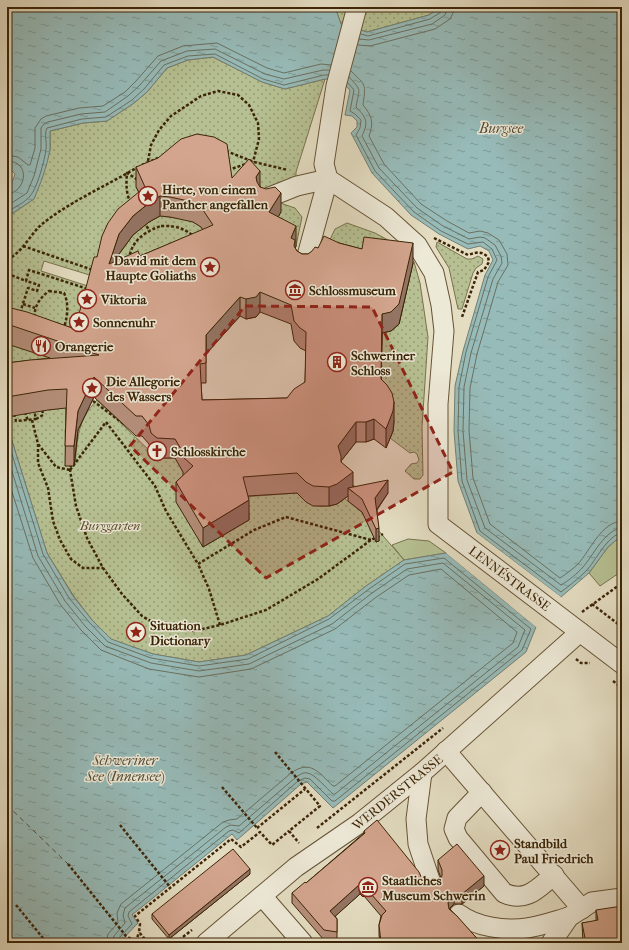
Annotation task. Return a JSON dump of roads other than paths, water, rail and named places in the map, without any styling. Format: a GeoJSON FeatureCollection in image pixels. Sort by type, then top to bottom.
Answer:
{"type":"FeatureCollection","features":[{"type":"Feature","properties":{"kind":"street"},"geometry":{"type":"LineString","coordinates":[[305,263],[328,179],[324,164],[336,86],[356,13]]}},
{"type":"Feature","properties":{"kind":"street"},"geometry":{"type":"LineString","coordinates":[[267,198],[297,186],[328,179]]}},
{"type":"Feature","properties":{"kind":"street","name":"LENNÉSTRASSE"},"geometry":{"type":"LineString","coordinates":[[328,179],[386,217],[417,245],[434,274],[441,306],[444,331],[438,404],[438,524],[552,610],[580,624],[622,664]]}},
{"type":"Feature","properties":{"kind":"street","name":"WERDERSTRASSE"},"geometry":{"type":"LineString","coordinates":[[206,943],[296,867],[360,822],[422,773],[563,648],[580,624]]}},
{"type":"Feature","properties":{"kind":"street"},"geometry":{"type":"LineString","coordinates":[[446,752],[554,875],[576,913]]}},
{"type":"Feature","properties":{"kind":"street"},"geometry":{"type":"LineString","coordinates":[[422,773],[416,819],[417,838],[430,883]]}},
{"type":"Feature","properties":{"kind":"street"},"geometry":{"type":"LineString","coordinates":[[482,792],[457,818],[454,829],[458,838],[504,893],[512,897],[532,894],[554,875]]}},
{"type":"Feature","properties":{"kind":"street"},"geometry":{"type":"LineString","coordinates":[[262,896],[303,943]]}},
{"type":"Feature","properties":{"kind":"street"},"geometry":{"type":"LineString","coordinates":[[551,943],[576,913],[592,902],[622,898]]}},
{"type":"Feature","properties":{"kind":"street"},"geometry":{"type":"LineString","coordinates":[[459,914],[465,919],[480,925],[502,928],[527,928],[576,913]]}},
{"type":"Feature","properties":{"kind":"water","name":"Burgsee"},"geometry":{"type":"Polygon","coordinates":[[[7,7],[335,7],[341,24],[367,32],[429,15],[441,7],[622,7],[622,535],[608,547],[589,573],[561,597],[477,533],[458,481],[454,431],[455,386],[463,351],[485,275],[493,260],[489,251],[480,246],[468,249],[439,234],[411,215],[372,173],[351,133],[357,127],[357,121],[352,116],[345,115],[350,90],[340,81],[325,79],[285,89],[262,82],[213,57],[188,60],[167,68],[147,92],[134,103],[107,121],[83,123],[50,131],[50,150],[47,163],[34,199],[7,217],[7,187],[13,180],[15,174],[11,170],[7,170],[7,7]]]}},
{"type":"Feature","properties":{"kind":"water","name":"Schweriner See (Innensee)"},"geometry":{"type":"Polygon","coordinates":[[[7,425],[47,553],[73,596],[92,620],[111,639],[153,654],[199,662],[246,655],[328,616],[366,586],[404,560],[446,553],[536,627],[526,652],[333,808],[307,782],[301,784],[237,840],[232,834],[132,915],[138,923],[119,943],[7,943],[7,425]]]}},
{"type":"Feature","properties":{"kind":"place","name":"Hirte, von einem Panther angefallen"},"geometry":{"type":"Point","coordinates":[148,196]}},
{"type":"Feature","properties":{"kind":"place","name":"David mit dem Haupte Goliaths"},"geometry":{"type":"Point","coordinates":[210,267]}},
{"type":"Feature","properties":{"kind":"place","name":"Schlossmuseum"},"geometry":{"type":"Point","coordinates":[295,290]}},
{"type":"Feature","properties":{"kind":"place","name":"Viktoria"},"geometry":{"type":"Point","coordinates":[87,299]}},
{"type":"Feature","properties":{"kind":"place","name":"Sonnenuhr"},"geometry":{"type":"Point","coordinates":[79,322]}},
{"type":"Feature","properties":{"kind":"place","name":"Orangerie"},"geometry":{"type":"Point","coordinates":[41,346]}},
{"type":"Feature","properties":{"kind":"place","name":"Schweriner Schloss"},"geometry":{"type":"Point","coordinates":[337,362]}},
{"type":"Feature","properties":{"kind":"place","name":"Die Allegorie des Wassers"},"geometry":{"type":"Point","coordinates":[92,388]}},
{"type":"Feature","properties":{"kind":"place","name":"Schlosskirche"},"geometry":{"type":"Point","coordinates":[157,451]}},
{"type":"Feature","properties":{"kind":"place","name":"Situation Dictionary"},"geometry":{"type":"Point","coordinates":[136,632]}},
{"type":"Feature","properties":{"kind":"place","name":"Standbild Paul Friedrich"},"geometry":{"type":"Point","coordinates":[500,850]}},
{"type":"Feature","properties":{"kind":"place","name":"Staatliches Museum Schwerin"},"geometry":{"type":"Point","coordinates":[368,887]}},
{"type":"Feature","properties":{"kind":"park label","name":"Burggarten"},"geometry":{"type":"Point","coordinates":[110,525]}}]}
